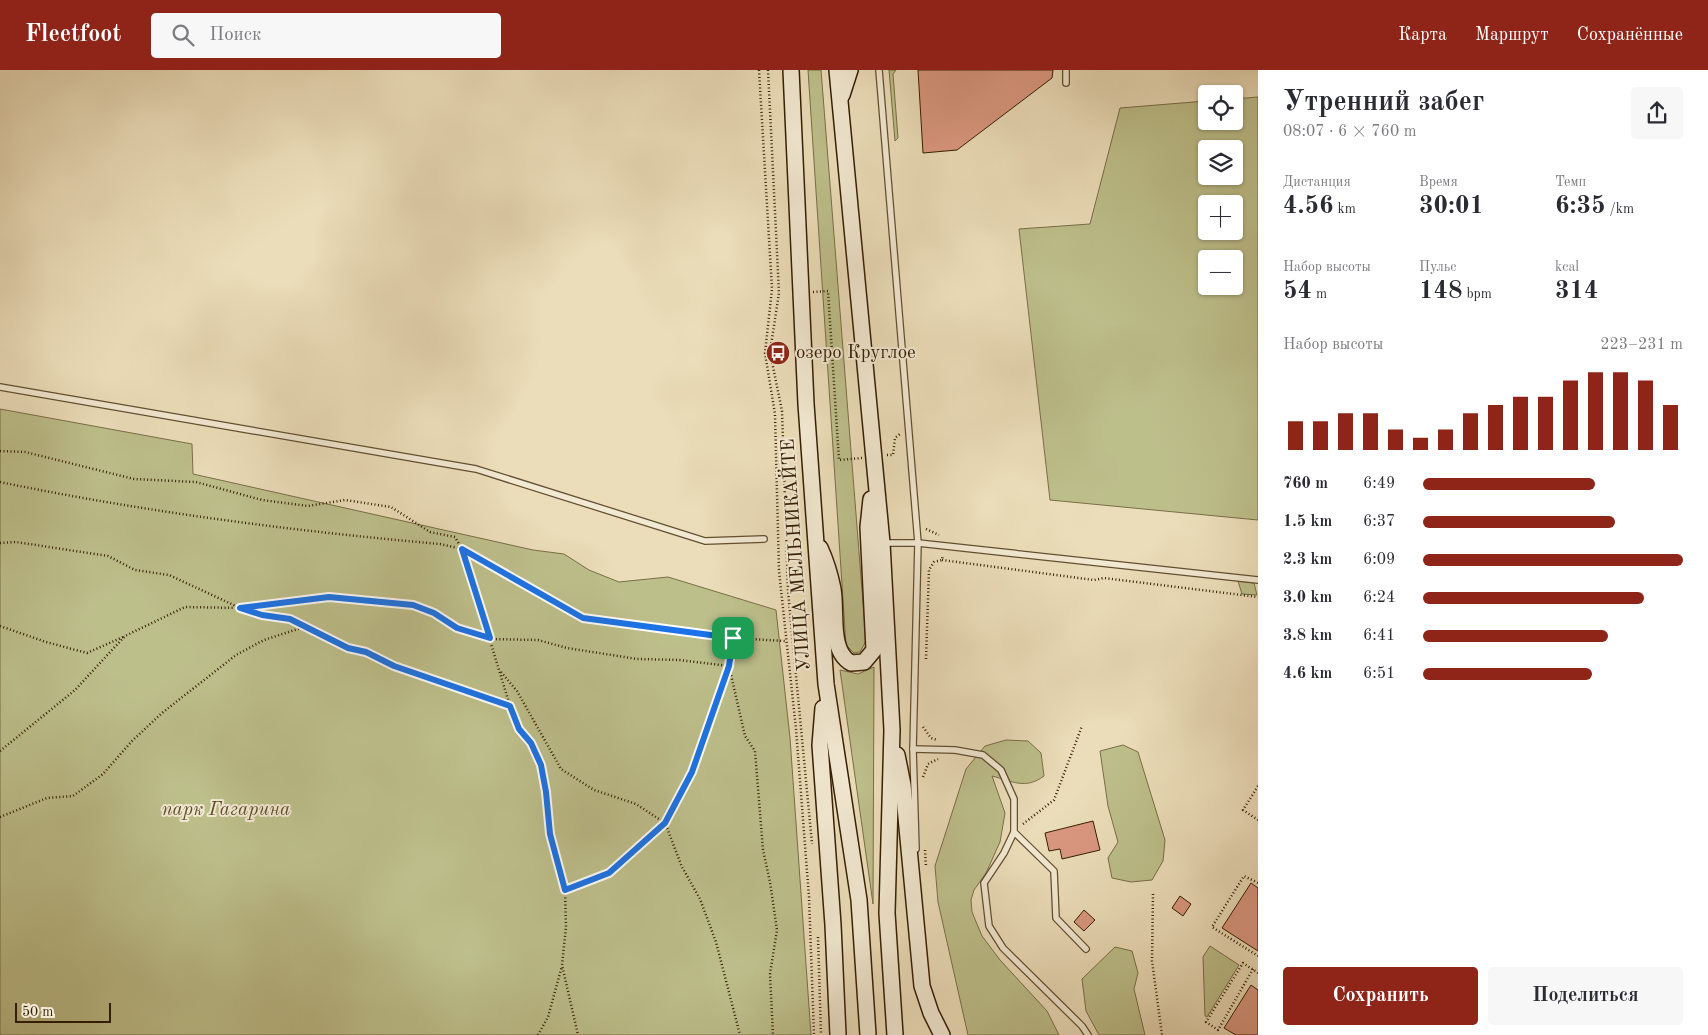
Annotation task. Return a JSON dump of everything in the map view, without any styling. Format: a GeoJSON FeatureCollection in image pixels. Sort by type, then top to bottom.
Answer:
{"type":"FeatureCollection","features":[{"type":"Feature","properties":{"kind":"main road","name":"УЛИЦА МЕЛЬНИКАЙТЕ"},"geometry":{"type":"LineString","coordinates":[[791,70],[800,292],[826,684],[859,900],[868,1035]]}},
{"type":"Feature","properties":{"kind":"main road"},"geometry":{"type":"LineString","coordinates":[[837,70],[872,457],[882,543],[892,730],[887,913],[895,1035]]}},
{"type":"Feature","properties":{"kind":"main road"},"geometry":{"type":"LineString","coordinates":[[840,101],[850,70]]}},
{"type":"Feature","properties":{"kind":"main road"},"geometry":{"type":"LineString","coordinates":[[815,537],[828,566],[841,654],[851,662],[864,662],[874,650],[868,527],[874,473]]}},
{"type":"Feature","properties":{"kind":"main road"},"geometry":{"type":"LineString","coordinates":[[826,684],[820,745],[833,925],[838,1035]]}},
{"type":"Feature","properties":{"kind":"main road"},"geometry":{"type":"LineString","coordinates":[[892,730],[903,785],[922,986],[931,1014],[942,1035]]}},
{"type":"Feature","properties":{"kind":"lane"},"geometry":{"type":"LineString","coordinates":[[878,70],[918,544],[914,749],[916,914]]}},
{"type":"Feature","properties":{"kind":"lane"},"geometry":{"type":"LineString","coordinates":[[1066,70],[1066,83]]}},
{"type":"Feature","properties":{"kind":"lane"},"geometry":{"type":"LineString","coordinates":[[0,387],[476,469],[705,541],[764,539]]}},
{"type":"Feature","properties":{"kind":"lane"},"geometry":{"type":"LineString","coordinates":[[882,543],[918,544],[1258,580]]}},
{"type":"Feature","properties":{"kind":"lane"},"geometry":{"type":"LineString","coordinates":[[914,749],[955,750],[983,755],[1001,770],[1014,799],[1014,832],[1004,853],[984,883],[989,926],[1003,948],[1082,1026],[1088,1035]]}},
{"type":"Feature","properties":{"kind":"lane"},"geometry":{"type":"LineString","coordinates":[[1014,832],[1054,871],[1056,918],[1086,949]]}},
{"type":"Feature","properties":{"kind":"path"},"geometry":{"type":"LineString","coordinates":[[759,70],[772,289],[764,353],[775,414],[779,571],[796,729],[808,897],[814,1035]]}},
{"type":"Feature","properties":{"kind":"path"},"geometry":{"type":"LineString","coordinates":[[768,70],[779,293],[770,352],[782,411],[788,591],[812,845]]}},
{"type":"Feature","properties":{"kind":"path"},"geometry":{"type":"LineString","coordinates":[[779,293],[828,291],[839,460],[893,455],[895,438],[902,432]]}},
{"type":"Feature","properties":{"kind":"path"},"geometry":{"type":"LineString","coordinates":[[0,451],[25,452],[134,479],[196,482],[262,500],[308,506],[345,500],[391,507],[430,532],[454,537],[462,549],[510,706],[519,729],[531,743],[541,765],[550,834],[565,890],[566,927],[562,965],[548,1017],[538,1035]]}},
{"type":"Feature","properties":{"kind":"path"},"geometry":{"type":"LineString","coordinates":[[0,482],[89,501],[224,520],[440,544],[462,549],[583,618],[733,638],[786,641]]}},
{"type":"Feature","properties":{"kind":"path"},"geometry":{"type":"LineString","coordinates":[[0,543],[16,542],[108,556],[135,570],[169,575],[240,608],[262,615],[290,619],[348,648],[366,652],[394,666],[510,706]]}},
{"type":"Feature","properties":{"kind":"path"},"geometry":{"type":"LineString","coordinates":[[942,560],[1094,580],[1104,578],[1258,597]]}},
{"type":"Feature","properties":{"kind":"path"},"geometry":{"type":"LineString","coordinates":[[0,626],[46,642],[87,653],[185,608],[240,608],[329,597],[413,605],[434,613],[457,628],[490,638],[538,640],[567,648],[637,659],[679,660],[729,666]]}},
{"type":"Feature","properties":{"kind":"path"},"geometry":{"type":"LineString","coordinates":[[0,816],[48,798],[74,796],[103,774],[132,741],[162,713],[236,655],[264,640],[305,626]]}},
{"type":"Feature","properties":{"kind":"path"},"geometry":{"type":"LineString","coordinates":[[0,751],[74,690],[125,636]]}},
{"type":"Feature","properties":{"kind":"path"},"geometry":{"type":"LineString","coordinates":[[565,890],[609,873],[665,823],[692,772],[729,666],[733,638]]}},
{"type":"Feature","properties":{"kind":"path"},"geometry":{"type":"LineString","coordinates":[[729,666],[745,736],[755,751],[763,850],[777,930],[770,974],[773,1035]]}},
{"type":"Feature","properties":{"kind":"path"},"geometry":{"type":"LineString","coordinates":[[500,672],[517,691],[562,770],[594,790],[636,804],[665,823],[682,867],[700,899],[716,942],[740,1035]]}},
{"type":"Feature","properties":{"kind":"path"},"geometry":{"type":"LineString","coordinates":[[1014,832],[1054,800],[1082,726]]}},
{"type":"Feature","properties":{"kind":"path"},"geometry":{"type":"LineString","coordinates":[[1258,786],[1243,810],[1258,820]]}},
{"type":"Feature","properties":{"kind":"path"},"geometry":{"type":"LineString","coordinates":[[1258,883],[1244,876],[1212,927],[1258,956]]}},
{"type":"Feature","properties":{"kind":"path"},"geometry":{"type":"LineString","coordinates":[[1153,894],[1152,961],[1162,1035]]}},
{"type":"Feature","properties":{"kind":"path"},"geometry":{"type":"LineString","coordinates":[[818,932],[821,1035]]}},
{"type":"Feature","properties":{"kind":"path"},"geometry":{"type":"LineString","coordinates":[[1253,970],[1218,1030],[1206,1022],[1243,963],[1258,972]]}},
{"type":"Feature","properties":{"kind":"path"},"geometry":{"type":"LineString","coordinates":[[562,965],[578,1035]]}},
{"type":"Feature","properties":{"kind":"green space"},"geometry":{"type":"Polygon","coordinates":[[[808,70],[821,70],[866,641],[860,652],[854,653],[846,645],[808,70]]]}},
{"type":"Feature","properties":{"kind":"green space"},"geometry":{"type":"Polygon","coordinates":[[[889,70],[896,70],[893,74],[898,138],[895,141],[889,70]]]}},
{"type":"Feature","properties":{"kind":"green space"},"geometry":{"type":"Polygon","coordinates":[[[1258,97],[1258,520],[1050,500],[1019,229],[1090,224],[1120,108],[1198,102],[1198,130],[1243,130],[1243,98],[1258,97]]]}},
{"type":"Feature","properties":{"kind":"green space","name":"парк Гагарина"},"geometry":{"type":"Polygon","coordinates":[[[0,409],[192,444],[193,474],[533,550],[564,554],[589,570],[619,582],[668,577],[776,610],[790,738],[811,1035],[0,1035],[0,409]]]}},
{"type":"Feature","properties":{"kind":"green space"},"geometry":{"type":"Polygon","coordinates":[[[1238,581],[1254,583],[1257,595],[1242,594],[1238,581]]]}},
{"type":"Feature","properties":{"kind":"green space"},"geometry":{"type":"Polygon","coordinates":[[[874,667],[873,904],[840,670],[858,674],[874,667]]]}},
{"type":"Feature","properties":{"kind":"green space"},"geometry":{"type":"Polygon","coordinates":[[[1006,740],[1028,741],[1041,753],[1044,776],[1031,783],[1018,783],[992,776],[1005,813],[1000,842],[986,873],[974,890],[971,900],[972,912],[982,936],[1000,960],[1047,1011],[1059,1035],[968,1035],[938,902],[935,866],[966,769],[985,746],[1006,740]]]}},
{"type":"Feature","properties":{"kind":"green space"},"geometry":{"type":"Polygon","coordinates":[[[1123,745],[1138,752],[1165,840],[1163,861],[1152,880],[1131,882],[1112,878],[1108,858],[1118,842],[1108,806],[1100,751],[1123,745]]]}},
{"type":"Feature","properties":{"kind":"green space"},"geometry":{"type":"Polygon","coordinates":[[[1210,946],[1239,965],[1207,1017],[1205,1016],[1203,957],[1210,946]]]}},
{"type":"Feature","properties":{"kind":"green space"},"geometry":{"type":"Polygon","coordinates":[[[1115,947],[1132,951],[1138,973],[1134,989],[1145,1035],[1099,1035],[1086,1011],[1082,979],[1115,947]]]}},
{"type":"Feature","properties":{"kind":"building"},"geometry":{"type":"Polygon","coordinates":[[[918,70],[1053,70],[1052,78],[957,150],[923,153],[918,70]]]}},
{"type":"Feature","properties":{"kind":"building"},"geometry":{"type":"Polygon","coordinates":[[[1093,821],[1100,850],[1062,859],[1060,849],[1049,851],[1045,833],[1093,821]]]}},
{"type":"Feature","properties":{"kind":"building"},"geometry":{"type":"Polygon","coordinates":[[[1251,883],[1258,888],[1258,951],[1222,928],[1251,883]]]}},
{"type":"Feature","properties":{"kind":"building"},"geometry":{"type":"Polygon","coordinates":[[[1180,896],[1191,904],[1183,916],[1172,908],[1180,896]]]}},
{"type":"Feature","properties":{"kind":"building"},"geometry":{"type":"Polygon","coordinates":[[[1084,910],[1095,920],[1084,931],[1074,922],[1084,910]]]}},
{"type":"Feature","properties":{"kind":"building"},"geometry":{"type":"Polygon","coordinates":[[[1251,985],[1258,990],[1258,1035],[1236,1035],[1224,1028],[1251,985]]]}},
{"type":"Feature","properties":{"kind":"place","name":"озеро Круглое"},"geometry":{"type":"Point","coordinates":[778,353]}},
{"type":"Feature","properties":{"kind":"route"},"geometry":{"type":"LineString","coordinates":[[462,549],[583,618],[733,638],[729,666],[692,772],[665,823],[609,873],[565,890],[550,834],[541,765],[531,743],[519,729],[510,706],[394,666],[366,652],[348,648],[290,619],[262,615],[240,608],[329,597],[413,605],[434,613],[457,628],[490,638],[467,571],[462,549]]}}]}
